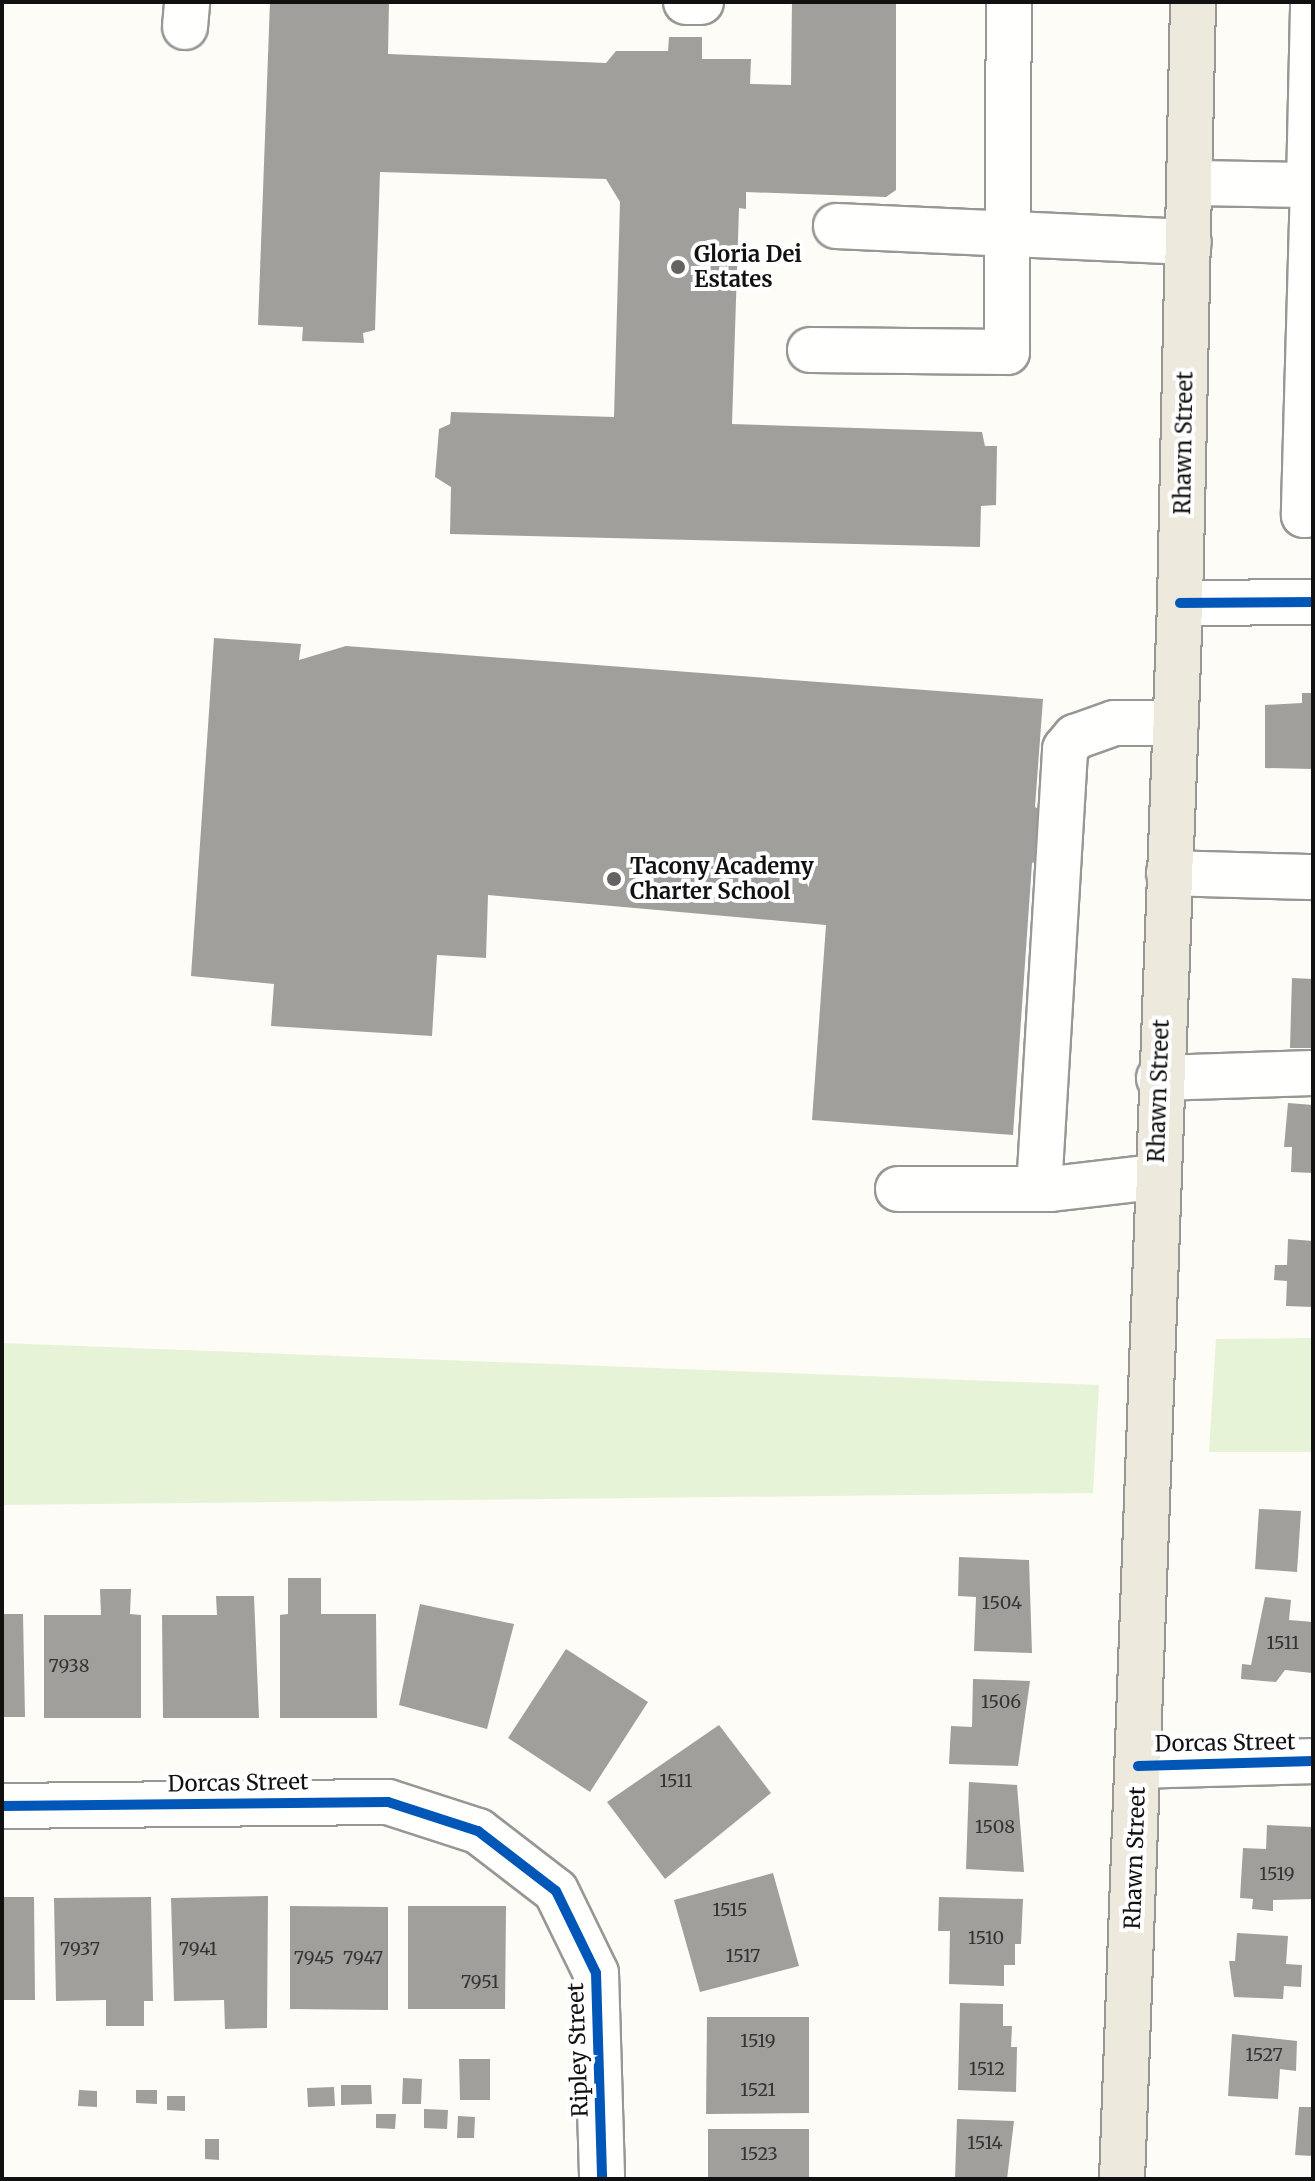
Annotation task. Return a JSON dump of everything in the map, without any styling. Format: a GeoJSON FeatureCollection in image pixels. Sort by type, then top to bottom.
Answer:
{"type":"FeatureCollection","features":[{"type":"Feature","properties":{"kind":"main road","name":"Rhawn Street"},"geometry":{"type":"LineString","coordinates":[[1122,2179],[1155,1177],[1180,603],[1192,183],[1193,2]]}},
{"type":"Feature","properties":{"kind":"street"},"geometry":{"type":"LineString","coordinates":[[686,2],[701,2]]}},
{"type":"Feature","properties":{"kind":"street"},"geometry":{"type":"LineString","coordinates":[[810,350],[1007,352],[1009,2]]}},
{"type":"Feature","properties":{"kind":"street"},"geometry":{"type":"LineString","coordinates":[[1309,501],[1313,2]]}},
{"type":"Feature","properties":{"kind":"street"},"geometry":{"type":"LineString","coordinates":[[1192,183],[1311,185]]}},
{"type":"Feature","properties":{"kind":"street"},"geometry":{"type":"LineString","coordinates":[[836,226],[1189,242]]}},
{"type":"Feature","properties":{"kind":"street"},"geometry":{"type":"LineString","coordinates":[[1180,603],[1313,602]]}},
{"type":"Feature","properties":{"kind":"street"},"geometry":{"type":"LineString","coordinates":[[1039,1189],[1065,749],[1075,737],[1114,723],[1176,723]]}},
{"type":"Feature","properties":{"kind":"street"},"geometry":{"type":"LineString","coordinates":[[1169,873],[1313,877]]}},
{"type":"Feature","properties":{"kind":"street"},"geometry":{"type":"LineString","coordinates":[[1159,1078],[1313,1073]]}},
{"type":"Feature","properties":{"kind":"street"},"geometry":{"type":"LineString","coordinates":[[898,1189],[1039,1189],[1155,1177]]}},
{"type":"Feature","properties":{"kind":"street","name":"Dorcas Street"},"geometry":{"type":"LineString","coordinates":[[1138,1766],[1313,1761]]}},
{"type":"Feature","properties":{"kind":"street","name":"Dorcas Street"},"geometry":{"type":"LineString","coordinates":[[2,1806],[388,1802],[471,1829]]}},
{"type":"Feature","properties":{"kind":"street","name":"Ripley Street"},"geometry":{"type":"LineString","coordinates":[[471,1829],[556,1891],[596,1973],[602,2179]]}},
{"type":"Feature","properties":{"kind":"green space"},"geometry":{"type":"Polygon","coordinates":[[[1313,1338],[1313,1452],[1209,1452],[1216,1339],[1313,1338]]]}},
{"type":"Feature","properties":{"kind":"green space"},"geometry":{"type":"Polygon","coordinates":[[[2,1343],[1099,1385],[1093,1493],[2,1505],[2,1343]]]}},
{"type":"Feature","properties":{"kind":"building","name":"Gloria Dei Estates"},"geometry":{"type":"Polygon","coordinates":[[[270,2],[389,2],[388,54],[606,63],[616,51],[668,51],[669,37],[702,37],[702,59],[751,59],[750,84],[791,85],[792,2],[896,2],[896,190],[886,197],[746,192],[746,209],[739,208],[732,424],[982,432],[985,446],[997,446],[996,505],[981,506],[980,547],[450,534],[451,487],[435,477],[439,429],[450,424],[451,412],[614,417],[620,202],[606,179],[380,172],[375,330],[363,333],[364,343],[302,341],[303,327],[258,325],[270,2]]]}},
{"type":"Feature","properties":{"kind":"building","name":"Tacony Academy Charter School"},"geometry":{"type":"Polygon","coordinates":[[[214,638],[301,644],[299,660],[346,646],[1043,699],[1035,807],[1050,816],[1046,858],[1032,863],[1013,1135],[812,1120],[826,925],[488,895],[486,958],[437,955],[432,1036],[271,1026],[274,984],[191,976],[214,638]]]}},
{"type":"Feature","properties":{"kind":"building"},"geometry":{"type":"Polygon","coordinates":[[[1302,693],[1313,693],[1313,769],[1265,768],[1265,705],[1302,703],[1302,693]]]}},
{"type":"Feature","properties":{"kind":"building"},"geometry":{"type":"Polygon","coordinates":[[[1292,978],[1313,979],[1313,1048],[1290,1048],[1292,978]]]}},
{"type":"Feature","properties":{"kind":"building"},"geometry":{"type":"Polygon","coordinates":[[[1288,1103],[1313,1105],[1313,1173],[1291,1172],[1292,1147],[1284,1147],[1288,1103]]]}},
{"type":"Feature","properties":{"kind":"building"},"geometry":{"type":"Polygon","coordinates":[[[1288,1239],[1313,1241],[1313,1307],[1286,1306],[1287,1281],[1274,1280],[1275,1265],[1287,1265],[1288,1239]]]}},
{"type":"Feature","properties":{"kind":"building"},"geometry":{"type":"Polygon","coordinates":[[[1259,1509],[1301,1511],[1297,1572],[1255,1569],[1259,1509]]]}},
{"type":"Feature","properties":{"kind":"building"},"geometry":{"type":"Polygon","coordinates":[[[959,1557],[1029,1560],[1032,1653],[974,1651],[976,1597],[958,1596],[959,1557]]]}},
{"type":"Feature","properties":{"kind":"building"},"geometry":{"type":"Polygon","coordinates":[[[288,1578],[321,1578],[321,1614],[376,1614],[377,1718],[280,1718],[280,1615],[288,1614],[288,1578]]]}},
{"type":"Feature","properties":{"kind":"building"},"geometry":{"type":"Polygon","coordinates":[[[100,1589],[131,1589],[130,1614],[141,1615],[141,1718],[44,1718],[44,1615],[101,1615],[100,1589]]]}},
{"type":"Feature","properties":{"kind":"building"},"geometry":{"type":"Polygon","coordinates":[[[216,1596],[254,1596],[259,1718],[163,1718],[162,1615],[217,1615],[216,1596]]]}},
{"type":"Feature","properties":{"kind":"building"},"geometry":{"type":"Polygon","coordinates":[[[1265,1597],[1291,1600],[1289,1620],[1313,1622],[1312,1673],[1285,1670],[1276,1682],[1241,1679],[1242,1664],[1251,1665],[1265,1597]]]}},
{"type":"Feature","properties":{"kind":"building"},"geometry":{"type":"Polygon","coordinates":[[[420,1604],[514,1624],[487,1729],[399,1705],[420,1604]]]}},
{"type":"Feature","properties":{"kind":"building"},"geometry":{"type":"Polygon","coordinates":[[[2,1614],[23,1614],[25,1717],[2,1717],[2,1614]]]}},
{"type":"Feature","properties":{"kind":"building"},"geometry":{"type":"Polygon","coordinates":[[[566,1649],[648,1702],[590,1792],[508,1738],[566,1649]]]}},
{"type":"Feature","properties":{"kind":"building"},"geometry":{"type":"Polygon","coordinates":[[[973,1679],[1030,1681],[1018,1766],[949,1764],[951,1726],[972,1727],[973,1679]]]}},
{"type":"Feature","properties":{"kind":"building"},"geometry":{"type":"Polygon","coordinates":[[[719,1725],[771,1793],[665,1879],[607,1802],[719,1725]]]}},
{"type":"Feature","properties":{"kind":"building"},"geometry":{"type":"Polygon","coordinates":[[[969,1782],[1017,1785],[1024,1872],[966,1869],[969,1782]]]}},
{"type":"Feature","properties":{"kind":"building"},"geometry":{"type":"Polygon","coordinates":[[[1267,1825],[1313,1827],[1313,1899],[1273,1900],[1273,1911],[1252,1909],[1253,1899],[1240,1898],[1243,1848],[1266,1849],[1267,1825]]]}},
{"type":"Feature","properties":{"kind":"building"},"geometry":{"type":"Polygon","coordinates":[[[773,1873],[799,1966],[700,1992],[674,1900],[773,1873]]]}},
{"type":"Feature","properties":{"kind":"building"},"geometry":{"type":"Polygon","coordinates":[[[268,1896],[267,2028],[225,2029],[224,2000],[174,2001],[171,1898],[268,1896]]]}},
{"type":"Feature","properties":{"kind":"building"},"geometry":{"type":"Polygon","coordinates":[[[2,1897],[34,1897],[35,2000],[2,2000],[2,1897]]]}},
{"type":"Feature","properties":{"kind":"building"},"geometry":{"type":"Polygon","coordinates":[[[151,1897],[153,2001],[144,2001],[144,2026],[106,2026],[106,2000],[56,2001],[54,1898],[151,1897]]]}},
{"type":"Feature","properties":{"kind":"building"},"geometry":{"type":"Polygon","coordinates":[[[939,1897],[1023,1899],[1021,1944],[1015,1944],[1015,1965],[1004,1965],[1004,1986],[949,1984],[950,1931],[938,1931],[939,1897]]]}},
{"type":"Feature","properties":{"kind":"building"},"geometry":{"type":"Polygon","coordinates":[[[290,1906],[388,1907],[388,2010],[290,2009],[290,1906]]]}},
{"type":"Feature","properties":{"kind":"building"},"geometry":{"type":"Polygon","coordinates":[[[408,1906],[506,1906],[505,2009],[408,2009],[408,1906]]]}},
{"type":"Feature","properties":{"kind":"building"},"geometry":{"type":"Polygon","coordinates":[[[1237,1933],[1288,1936],[1286,1964],[1302,1965],[1301,1987],[1284,1986],[1283,1999],[1234,1997],[1229,1961],[1235,1961],[1237,1933]]]}},
{"type":"Feature","properties":{"kind":"building"},"geometry":{"type":"Polygon","coordinates":[[[960,2003],[1003,2004],[1003,2026],[1012,2026],[1011,2047],[1017,2047],[1016,2092],[958,2090],[960,2003]]]}},
{"type":"Feature","properties":{"kind":"building"},"geometry":{"type":"Polygon","coordinates":[[[707,2017],[809,2017],[809,2113],[706,2114],[707,2017]]]}},
{"type":"Feature","properties":{"kind":"building"},"geometry":{"type":"Polygon","coordinates":[[[1232,2034],[1297,2041],[1296,2071],[1280,2069],[1278,2099],[1228,2096],[1232,2034]]]}},
{"type":"Feature","properties":{"kind":"building"},"geometry":{"type":"Polygon","coordinates":[[[459,2059],[490,2059],[490,2100],[460,2100],[459,2059]]]}},
{"type":"Feature","properties":{"kind":"building"},"geometry":{"type":"Polygon","coordinates":[[[403,2078],[422,2079],[421,2104],[402,2104],[403,2078]]]}},
{"type":"Feature","properties":{"kind":"building"},"geometry":{"type":"Polygon","coordinates":[[[341,2085],[371,2085],[372,2104],[341,2105],[341,2085]]]}},
{"type":"Feature","properties":{"kind":"building"},"geometry":{"type":"Polygon","coordinates":[[[334,2087],[335,2106],[308,2107],[307,2088],[334,2087]]]}},
{"type":"Feature","properties":{"kind":"building"},"geometry":{"type":"Polygon","coordinates":[[[79,2090],[97,2091],[97,2107],[78,2106],[79,2090]]]}},
{"type":"Feature","properties":{"kind":"building"},"geometry":{"type":"Polygon","coordinates":[[[136,2090],[157,2090],[157,2104],[136,2103],[136,2090]]]}},
{"type":"Feature","properties":{"kind":"building"},"geometry":{"type":"Polygon","coordinates":[[[167,2096],[185,2096],[185,2111],[167,2110],[167,2096]]]}},
{"type":"Feature","properties":{"kind":"building"},"geometry":{"type":"Polygon","coordinates":[[[1299,2107],[1313,2107],[1313,2156],[1295,2155],[1299,2107]]]}},
{"type":"Feature","properties":{"kind":"building"},"geometry":{"type":"Polygon","coordinates":[[[424,2109],[448,2110],[447,2129],[424,2128],[424,2109]]]}},
{"type":"Feature","properties":{"kind":"building"},"geometry":{"type":"Polygon","coordinates":[[[376,2114],[396,2114],[395,2129],[376,2128],[376,2114]]]}},
{"type":"Feature","properties":{"kind":"building"},"geometry":{"type":"Polygon","coordinates":[[[458,2116],[475,2117],[474,2138],[457,2138],[458,2116]]]}},
{"type":"Feature","properties":{"kind":"building"},"geometry":{"type":"Polygon","coordinates":[[[957,2119],[1014,2121],[1007,2179],[955,2179],[957,2119]]]}},
{"type":"Feature","properties":{"kind":"building"},"geometry":{"type":"Polygon","coordinates":[[[708,2129],[809,2129],[809,2179],[708,2179],[708,2129]]]}},
{"type":"Feature","properties":{"kind":"building"},"geometry":{"type":"Polygon","coordinates":[[[205,2139],[219,2139],[219,2160],[205,2159],[205,2139]]]}},
{"type":"Feature","properties":{"kind":"cycle path"},"geometry":{"type":"LineString","coordinates":[[1180,603],[1313,602]]}},
{"type":"Feature","properties":{"kind":"cycle path"},"geometry":{"type":"LineString","coordinates":[[1138,1766],[1313,1761]]}},
{"type":"Feature","properties":{"kind":"cycle path"},"geometry":{"type":"LineString","coordinates":[[2,1806],[388,1802],[478,1831],[556,1891],[596,1973],[602,2179]]}},
{"type":"Feature","properties":{"kind":"place","name":"Gloria Dei Estates"},"geometry":{"type":"Point","coordinates":[678,267]}},
{"type":"Feature","properties":{"kind":"place","name":"Tacony Academy Charter School"},"geometry":{"type":"Point","coordinates":[614,879]}}]}
